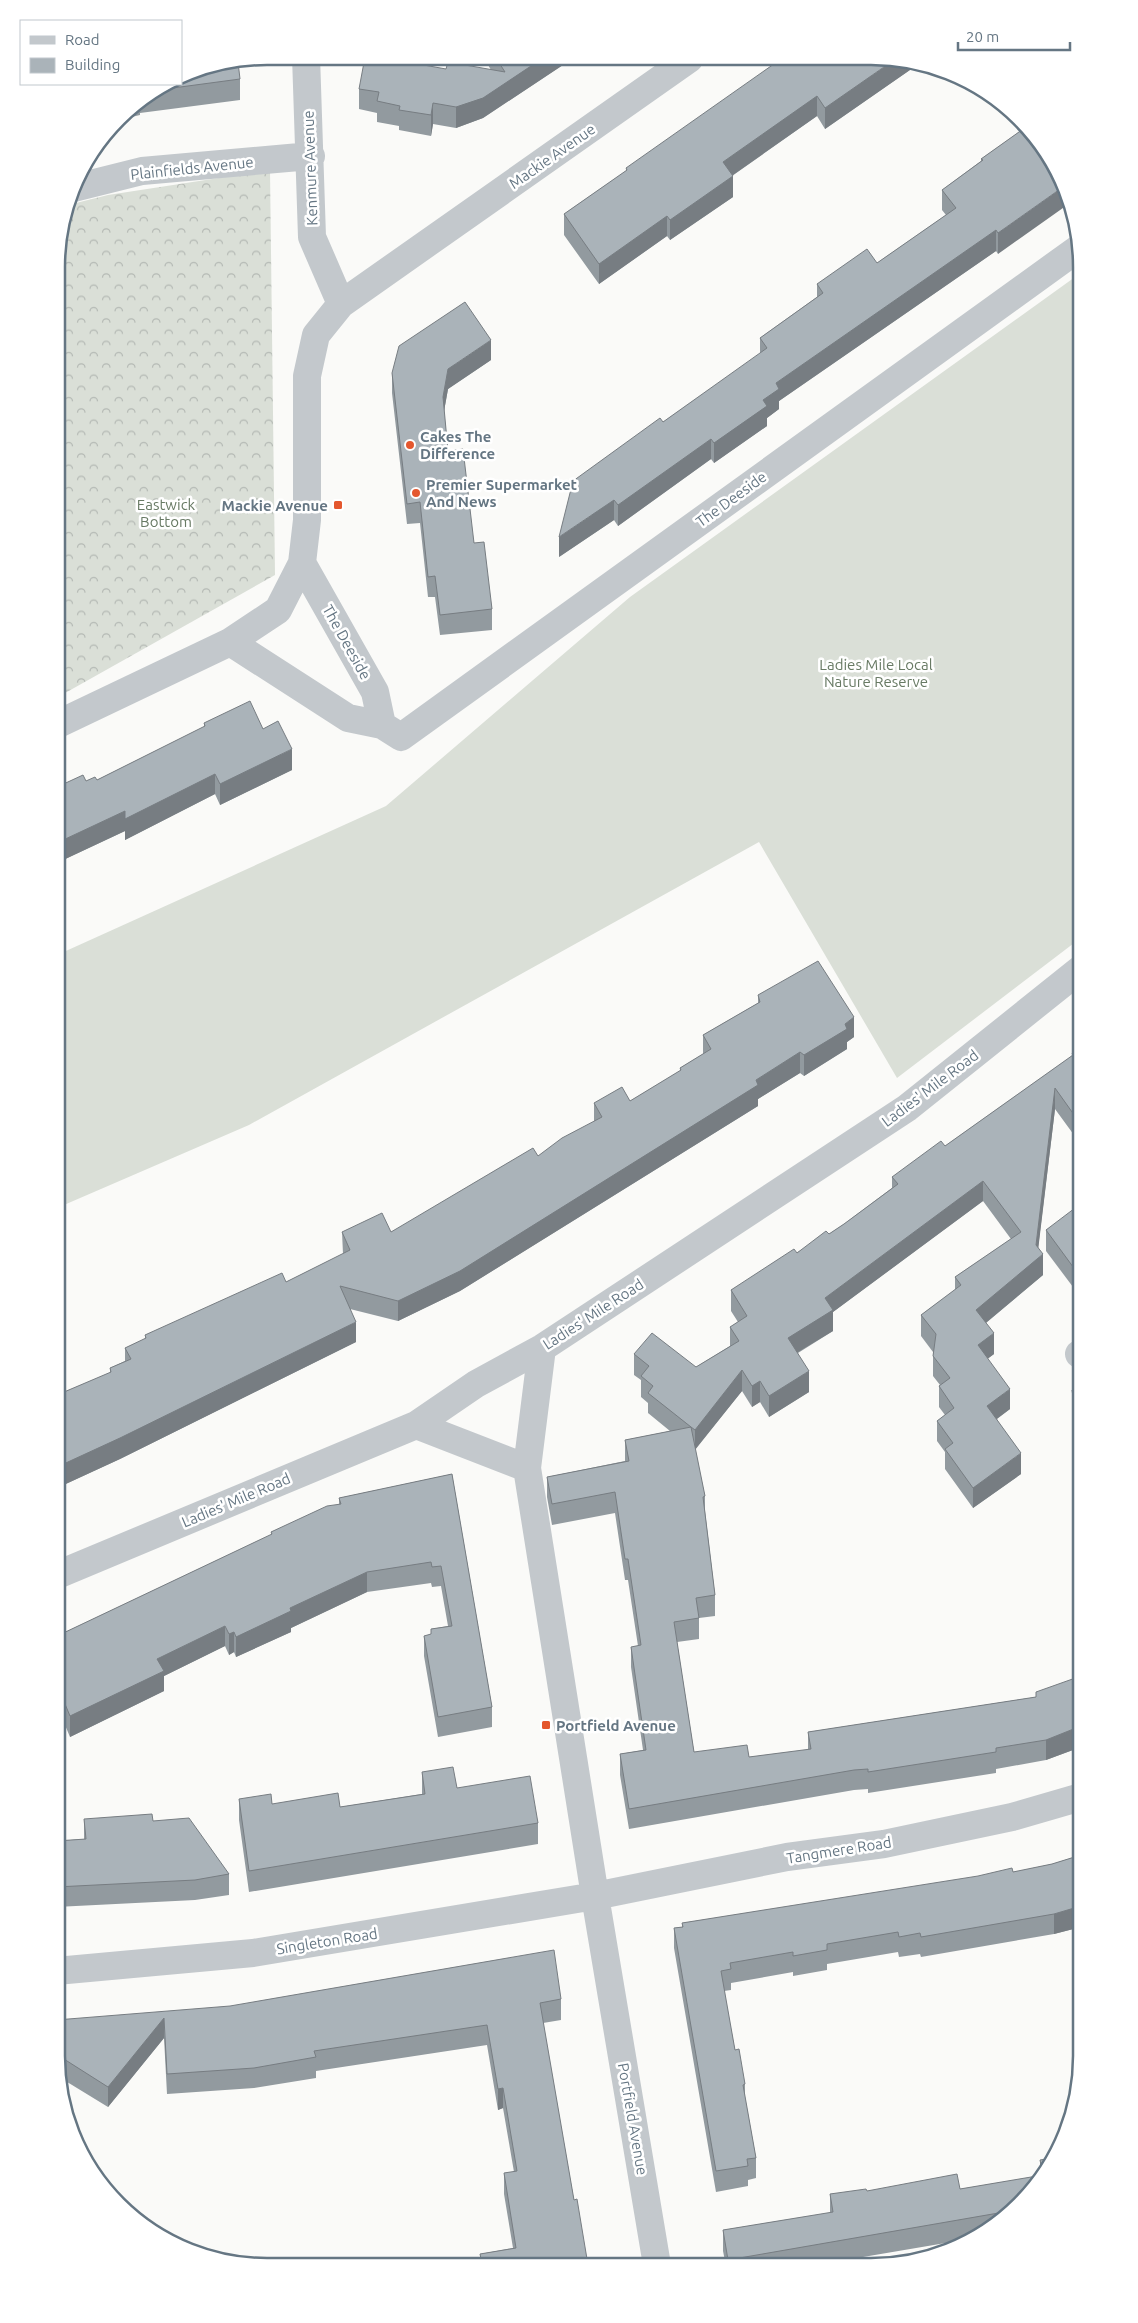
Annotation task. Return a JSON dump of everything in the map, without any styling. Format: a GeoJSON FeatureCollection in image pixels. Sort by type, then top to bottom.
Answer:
{"type":"FeatureCollection","features":[{"type":"Feature","properties":{"kind":"street","name":"Kenmure Avenue"},"geometry":{"type":"LineString","coordinates":[[306,65],[311,156],[312,237],[341,304]]}},
{"type":"Feature","properties":{"kind":"street","name":"Mackie Avenue"},"geometry":{"type":"LineString","coordinates":[[65,721],[230,642],[278,610],[302,563],[306,520],[307,376],[316,335],[341,304],[680,65]]}},
{"type":"Feature","properties":{"kind":"street","name":"Plainfields Avenue"},"geometry":{"type":"LineString","coordinates":[[81,186],[142,171],[311,156]]}},
{"type":"Feature","properties":{"kind":"street","name":"The Deeside"},"geometry":{"type":"LineString","coordinates":[[230,642],[348,718],[382,725],[401,737],[1073,252]]}},
{"type":"Feature","properties":{"kind":"street","name":"The Deeside"},"geometry":{"type":"LineString","coordinates":[[302,563],[375,692],[382,725]]}},
{"type":"Feature","properties":{"kind":"street","name":"Ladies' Mile Road"},"geometry":{"type":"LineString","coordinates":[[65,1572],[416,1425],[476,1384],[542,1348],[907,1108],[1073,975]]}},
{"type":"Feature","properties":{"kind":"street","name":"Portfield Avenue"},"geometry":{"type":"LineString","coordinates":[[542,1348],[527,1468],[595,1896],[656,2258]]}},
{"type":"Feature","properties":{"kind":"street"},"geometry":{"type":"LineString","coordinates":[[416,1425],[527,1468]]}},
{"type":"Feature","properties":{"kind":"street","name":"Tangmere Road"},"geometry":{"type":"LineString","coordinates":[[595,1896],[787,1857],[902,1840],[1012,1817],[1073,1799]]}},
{"type":"Feature","properties":{"kind":"street","name":"Singleton Road"},"geometry":{"type":"LineString","coordinates":[[65,1970],[253,1953],[595,1896]]}},
{"type":"Feature","properties":{"kind":"green space","name":"Eastwick Bottom"},"geometry":{"type":"Polygon","coordinates":[[[270,170],[275,575],[65,693],[65,253],[69,227],[76,203],[108,195],[270,170]]]}},
{"type":"Feature","properties":{"kind":"green space","name":"Ladies Mile Local Nature Reserve"},"geometry":{"type":"Polygon","coordinates":[[[1073,278],[1073,944],[897,1078],[759,842],[249,1125],[65,1205],[65,951],[386,806],[630,597],[1073,278]]]}},
{"type":"Feature","properties":{"kind":"building"},"geometry":{"type":"Polygon","coordinates":[[[364,65],[424,65],[446,69],[447,65],[465,65],[505,72],[500,65],[532,65],[483,98],[456,107],[433,103],[431,115],[399,110],[400,106],[377,101],[379,92],[359,89],[364,65]]]}},
{"type":"Feature","properties":{"kind":"building"},"geometry":{"type":"Polygon","coordinates":[[[772,65],[886,65],[825,108],[817,96],[723,162],[733,176],[670,220],[667,216],[599,264],[564,214],[627,170],[626,168],[772,65]]]}},
{"type":"Feature","properties":{"kind":"building"},"geometry":{"type":"Polygon","coordinates":[[[239,67],[240,79],[173,88],[189,80],[214,72],[239,67]]]}},
{"type":"Feature","properties":{"kind":"building"},"geometry":{"type":"Polygon","coordinates":[[[1020,131],[1039,155],[1058,190],[998,233],[996,230],[776,383],[779,389],[763,400],[767,406],[714,443],[711,439],[618,505],[614,500],[559,537],[573,481],[660,418],[663,422],[767,348],[760,338],[823,293],[817,284],[867,249],[877,263],[956,208],[942,190],[983,160],[981,159],[1020,131]]]}},
{"type":"Feature","properties":{"kind":"building"},"geometry":{"type":"Polygon","coordinates":[[[465,302],[491,340],[448,369],[443,397],[448,451],[463,449],[474,543],[484,542],[492,609],[440,615],[435,576],[428,577],[420,502],[407,504],[392,373],[399,346],[465,302]]]}},
{"type":"Feature","properties":{"kind":"building"},"geometry":{"type":"Polygon","coordinates":[[[250,701],[263,729],[278,721],[292,749],[220,784],[215,774],[125,819],[125,811],[65,839],[65,783],[83,775],[86,781],[95,777],[97,780],[205,726],[204,723],[250,701]]]}},
{"type":"Feature","properties":{"kind":"building"},"geometry":{"type":"Polygon","coordinates":[[[818,961],[854,1017],[845,1024],[847,1029],[804,1055],[800,1052],[756,1080],[758,1085],[460,1271],[398,1301],[340,1286],[356,1322],[65,1463],[65,1392],[111,1372],[110,1368],[131,1359],[125,1348],[146,1338],[145,1335],[282,1273],[286,1282],[350,1250],[342,1232],[382,1213],[391,1232],[533,1148],[538,1156],[562,1138],[602,1117],[594,1103],[622,1087],[630,1101],[711,1049],[703,1035],[760,1002],[758,995],[818,961]]]}},
{"type":"Feature","properties":{"kind":"building"},"geometry":{"type":"Polygon","coordinates":[[[1073,1055],[1073,1113],[1055,1088],[1036,1245],[1043,1254],[976,1310],[994,1333],[978,1345],[1010,1389],[987,1406],[1021,1453],[973,1488],[945,1449],[953,1443],[937,1421],[954,1408],[939,1386],[950,1378],[933,1356],[936,1334],[921,1315],[961,1285],[955,1277],[1021,1232],[983,1181],[825,1298],[833,1310],[788,1338],[809,1371],[769,1396],[760,1381],[752,1386],[742,1370],[695,1430],[648,1393],[653,1386],[641,1376],[649,1366],[634,1354],[652,1333],[696,1367],[739,1341],[730,1327],[747,1316],[731,1290],[794,1249],[797,1253],[826,1231],[829,1234],[844,1224],[898,1184],[892,1177],[941,1141],[945,1146],[1073,1055]]]}},
{"type":"Feature","properties":{"kind":"building"},"geometry":{"type":"Polygon","coordinates":[[[1073,1210],[1073,1267],[1046,1230],[1073,1210]]]}},
{"type":"Feature","properties":{"kind":"building"},"geometry":{"type":"Polygon","coordinates":[[[691,1427],[705,1496],[703,1497],[715,1595],[696,1598],[699,1618],[674,1622],[694,1752],[747,1745],[749,1757],[811,1749],[808,1732],[1036,1697],[1036,1692],[1073,1679],[1073,1729],[1046,1740],[996,1748],[996,1752],[868,1772],[868,1769],[854,1770],[629,1809],[620,1754],[646,1750],[631,1647],[641,1645],[628,1559],[625,1559],[615,1492],[552,1504],[547,1477],[629,1461],[625,1440],[691,1427]]]}},
{"type":"Feature","properties":{"kind":"building"},"geometry":{"type":"Polygon","coordinates":[[[452,1474],[492,1707],[438,1717],[424,1636],[431,1634],[431,1629],[452,1626],[441,1566],[432,1567],[431,1562],[367,1572],[290,1608],[291,1611],[236,1637],[234,1632],[229,1634],[225,1626],[157,1659],[164,1671],[70,1716],[65,1704],[65,1632],[272,1534],[271,1532],[327,1506],[341,1504],[339,1498],[452,1474]]]}},
{"type":"Feature","properties":{"kind":"building"},"geometry":{"type":"Polygon","coordinates":[[[453,1767],[457,1788],[530,1776],[538,1823],[249,1871],[239,1799],[271,1794],[272,1804],[338,1793],[340,1807],[425,1794],[422,1772],[453,1767]]]}},
{"type":"Feature","properties":{"kind":"building"},"geometry":{"type":"Polygon","coordinates":[[[152,1814],[153,1821],[189,1818],[229,1874],[195,1880],[65,1887],[65,1840],[86,1839],[84,1819],[152,1814]]]}},
{"type":"Feature","properties":{"kind":"building"},"geometry":{"type":"Polygon","coordinates":[[[1073,1857],[1073,1908],[1054,1914],[921,1937],[920,1933],[899,1937],[898,1932],[827,1944],[827,1950],[793,1956],[793,1952],[730,1963],[731,1969],[721,1971],[735,2050],[739,2049],[745,2084],[743,2085],[756,2158],[747,2159],[748,2166],[716,2171],[674,1928],[683,1927],[682,1923],[978,1876],[1012,1868],[1013,1872],[1073,1857]]]}},
{"type":"Feature","properties":{"kind":"building"},"geometry":{"type":"Polygon","coordinates":[[[554,1950],[561,1999],[540,2003],[574,2200],[577,2199],[587,2258],[481,2258],[480,2254],[516,2248],[504,2173],[517,2171],[503,2088],[498,2089],[487,2025],[314,2051],[316,2057],[254,2068],[167,2074],[164,2018],[108,2087],[65,2060],[65,2019],[230,2006],[554,1950]]]}},
{"type":"Feature","properties":{"kind":"building"},"geometry":{"type":"Polygon","coordinates":[[[957,2174],[960,2189],[1033,2177],[1014,2199],[998,2213],[740,2258],[728,2258],[723,2230],[833,2212],[830,2194],[866,2189],[867,2191],[957,2174]]]}},
{"type":"Feature","properties":{"kind":"place","name":"Cakes The Difference"},"geometry":{"type":"Point","coordinates":[410,445]}},
{"type":"Feature","properties":{"kind":"place","name":"Premier Supermarket And News"},"geometry":{"type":"Point","coordinates":[416,493]}},
{"type":"Feature","properties":{"kind":"place","name":"Mackie Avenue"},"geometry":{"type":"Point","coordinates":[338,505]}},
{"type":"Feature","properties":{"kind":"place","name":"Portfield Avenue"},"geometry":{"type":"Point","coordinates":[546,1725]}}]}
